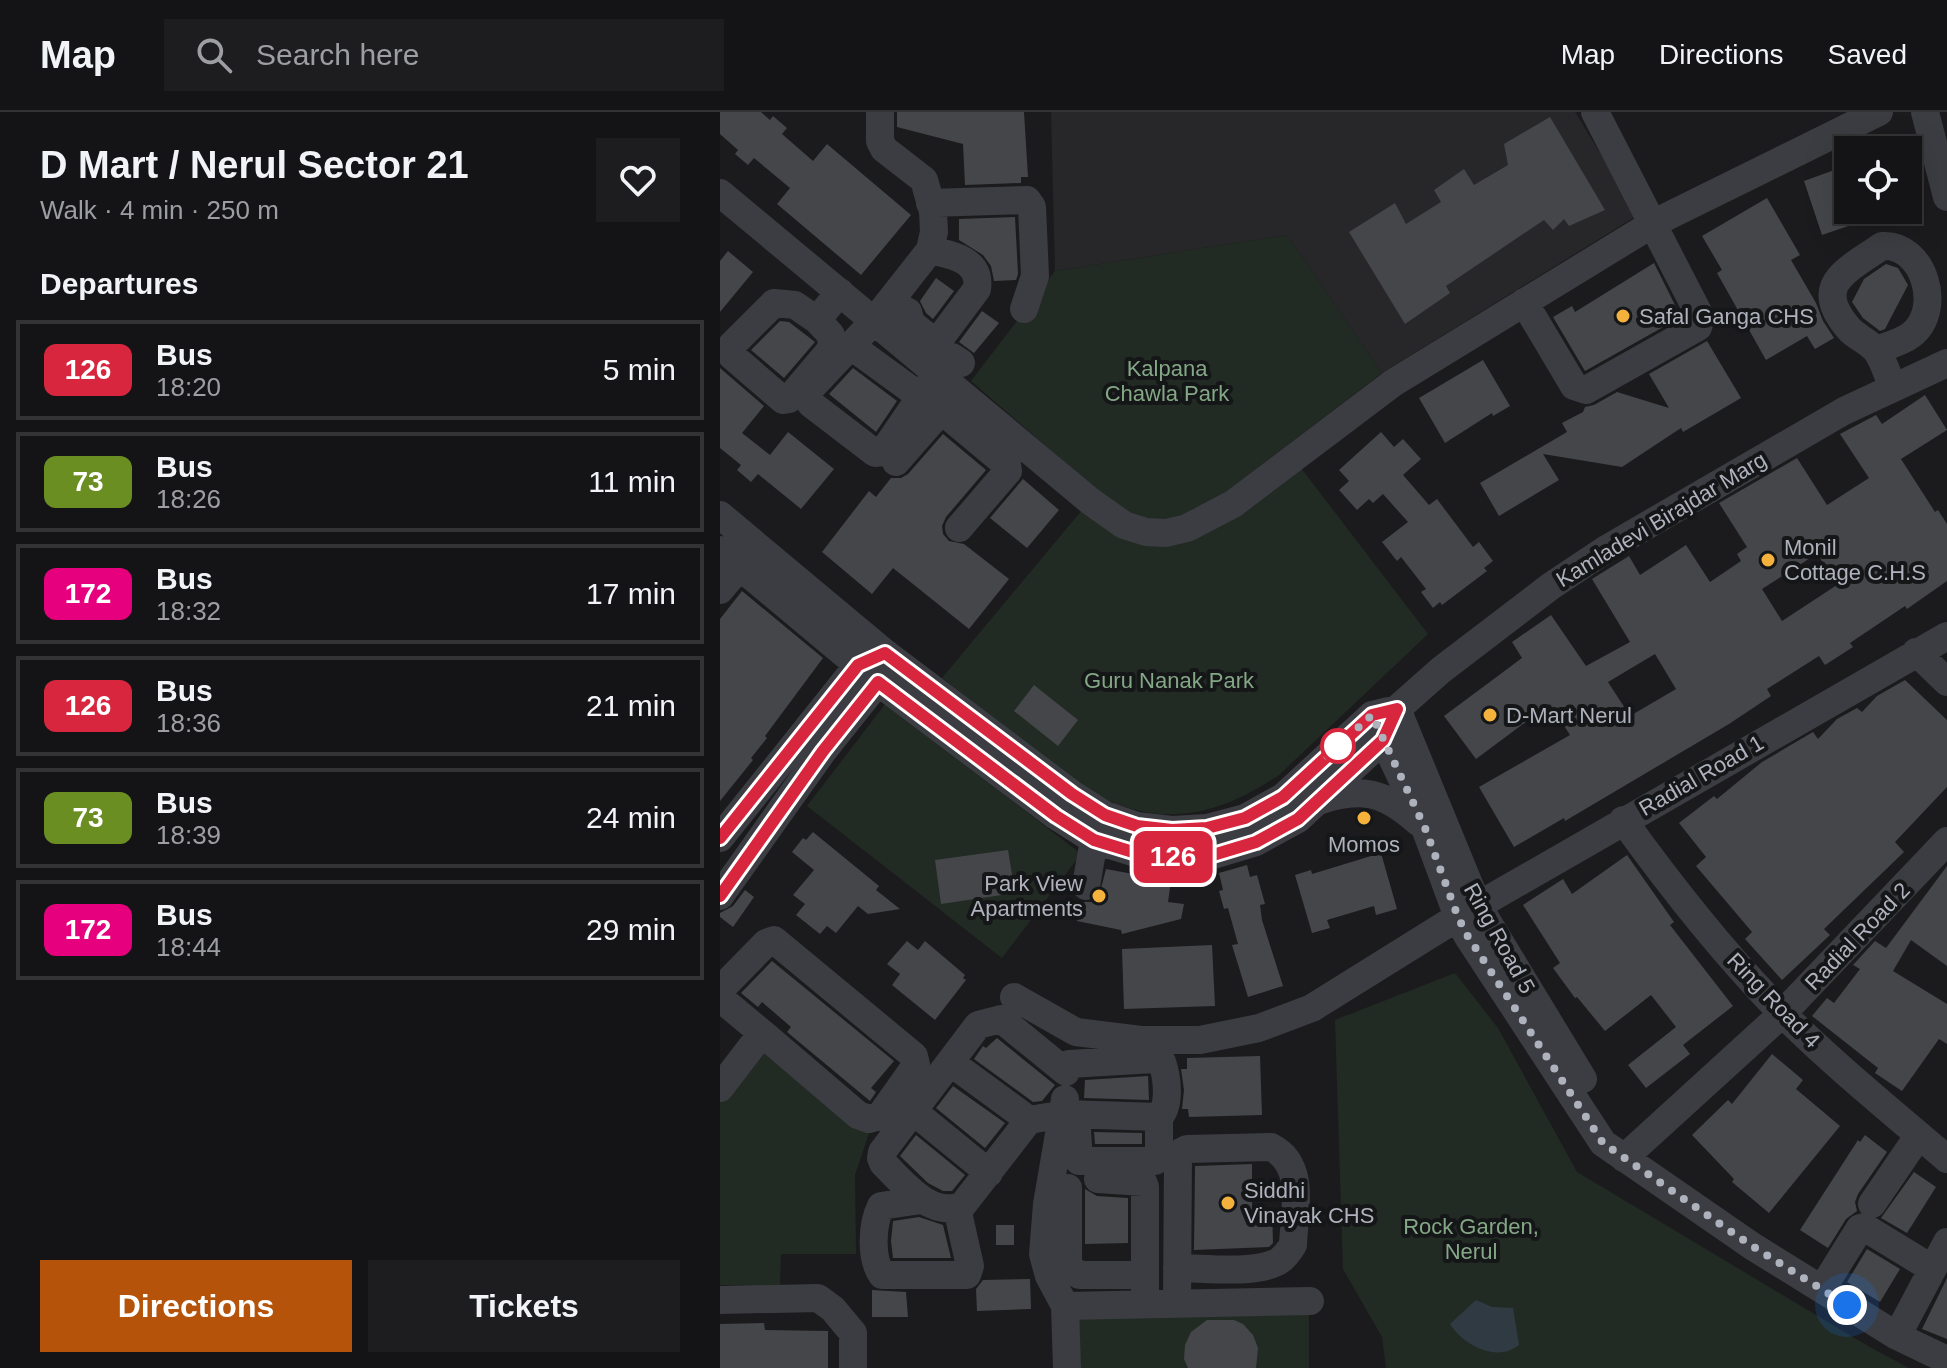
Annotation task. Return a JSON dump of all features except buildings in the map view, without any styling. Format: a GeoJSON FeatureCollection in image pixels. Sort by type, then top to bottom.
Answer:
{"type":"FeatureCollection","features":[{"type":"Feature","properties":{"kind":"street"},"geometry":{"type":"LineString","coordinates":[[880,112],[880,141],[884,149],[924,180],[944,202],[1027,200],[1032,207],[1035,276],[1024,309]]}},
{"type":"Feature","properties":{"kind":"street"},"geometry":{"type":"LineString","coordinates":[[1524,302],[1574,386],[1586,390],[1698,327],[1701,318],[1595,112]]}},
{"type":"Feature","properties":{"kind":"street"},"geometry":{"type":"LineString","coordinates":[[851,346],[939,376],[1090,501],[1124,525],[1146,532],[1166,533],[1187,528],[1233,504],[1393,383],[1654,223],[1879,112]]}},
{"type":"Feature","properties":{"kind":"street"},"geometry":{"type":"LineString","coordinates":[[1925,112],[1947,197]]}},
{"type":"Feature","properties":{"kind":"street"},"geometry":{"type":"LineString","coordinates":[[720,193],[840,292],[883,311],[939,376],[1007,465],[1008,471],[959,528]]}},
{"type":"Feature","properties":{"kind":"street"},"geometry":{"type":"LineString","coordinates":[[935,261],[934,232],[944,202]]}},
{"type":"Feature","properties":{"kind":"street"},"geometry":{"type":"LineString","coordinates":[[889,470],[939,376],[977,289],[976,272],[964,260],[935,261],[883,311],[810,389],[807,397],[811,404],[875,453],[883,452],[939,376]]}},
{"type":"Feature","properties":{"kind":"street"},"geometry":{"type":"LineString","coordinates":[[935,261],[968,285],[972,292],[968,296]]}},
{"type":"Feature","properties":{"kind":"street"},"geometry":{"type":"LineString","coordinates":[[817,320],[840,292]]}},
{"type":"Feature","properties":{"kind":"street"},"geometry":{"type":"LineString","coordinates":[[1876,350],[1893,388]]}},
{"type":"Feature","properties":{"kind":"street","name":"Kamladevi Birajdar Marg"},"geometry":{"type":"LineString","coordinates":[[720,515],[885,653],[1072,794],[1105,815],[1137,826],[1172,830],[1207,828],[1245,818],[1283,797],[1384,721],[1497,626],[1608,548],[1844,411],[1947,363]]}},
{"type":"Feature","properties":{"kind":"street"},"geometry":{"type":"LineString","coordinates":[[720,590],[730,558]]}},
{"type":"Feature","properties":{"kind":"street","name":"Kamladevi Birajdar Marg"},"geometry":{"type":"LineString","coordinates":[[730,558],[868,673],[1056,816],[1094,840],[1133,852],[1173,857],[1213,855],[1256,842],[1298,819],[1317,802],[1384,721]]}},
{"type":"Feature","properties":{"kind":"street","name":"Radial Road 1"},"geometry":{"type":"LineString","coordinates":[[1076,1032],[1141,1040],[1200,1040],[1259,1028],[1312,1008],[1623,820],[1947,636]]}},
{"type":"Feature","properties":{"kind":"street"},"geometry":{"type":"LineString","coordinates":[[1916,652],[1947,682]]}},
{"type":"Feature","properties":{"kind":"street"},"geometry":{"type":"LineString","coordinates":[[720,838],[885,653]]}},
{"type":"Feature","properties":{"kind":"street"},"geometry":{"type":"LineString","coordinates":[[720,896],[823,751],[868,673]]}},
{"type":"Feature","properties":{"kind":"street","name":"Ring Road 5"},"geometry":{"type":"LineString","coordinates":[[1384,721],[1425,828],[1468,911],[1573,1081],[1603,1143],[1752,1246],[1897,1336],[1947,1360]]}},
{"type":"Feature","properties":{"kind":"street","name":"Ring Road 5"},"geometry":{"type":"LineString","coordinates":[[1384,721],[1468,911]]}},
{"type":"Feature","properties":{"kind":"street"},"geometry":{"type":"LineString","coordinates":[[1317,802],[1349,792],[1381,796],[1396,803],[1425,828]]}},
{"type":"Feature","properties":{"kind":"street","name":"Ring Road 4"},"geometry":{"type":"LineString","coordinates":[[1623,820],[1691,913],[1783,1013],[1947,1159]]}},
{"type":"Feature","properties":{"kind":"street"},"geometry":{"type":"LineString","coordinates":[[1086,886],[1094,840]]}},
{"type":"Feature","properties":{"kind":"street","name":"Radial Road 2"},"geometry":{"type":"LineString","coordinates":[[1624,1158],[1783,1013],[1947,841]]}},
{"type":"Feature","properties":{"kind":"street"},"geometry":{"type":"LineString","coordinates":[[720,990],[766,943],[774,940],[914,1056],[916,1065],[880,1116],[869,1119],[858,1115],[720,998]]}},
{"type":"Feature","properties":{"kind":"street"},"geometry":{"type":"LineString","coordinates":[[1014,997],[1076,1032],[1068,1068],[1070,1114],[1079,1161],[1155,1161],[1159,1158],[1161,1147],[1159,1117]]}},
{"type":"Feature","properties":{"kind":"street"},"geometry":{"type":"LineString","coordinates":[[950,1062],[1029,1120],[1070,1114],[1159,1117],[1165,1112],[1166,1104],[1162,1062],[1155,1059],[1068,1068],[1001,1019],[978,1025],[950,1062],[913,1111],[881,1158],[921,1200],[953,1210],[962,1206],[1029,1120]]}},
{"type":"Feature","properties":{"kind":"street"},"geometry":{"type":"LineString","coordinates":[[720,1088],[762,1033]]}},
{"type":"Feature","properties":{"kind":"street"},"geometry":{"type":"LineString","coordinates":[[913,1111],[989,1173]]}},
{"type":"Feature","properties":{"kind":"street"},"geometry":{"type":"LineString","coordinates":[[1067,1368],[1065,1306],[1049,1276],[1043,1254],[1047,1204],[1070,1114]]}},
{"type":"Feature","properties":{"kind":"street"},"geometry":{"type":"LineString","coordinates":[[1872,1204],[1919,1135]]}},
{"type":"Feature","properties":{"kind":"street"},"geometry":{"type":"LineString","coordinates":[[1177,1268],[1244,1268],[1276,1263],[1282,1258],[1293,1245],[1296,1174],[1282,1155],[1271,1147],[1187,1149],[1181,1152],[1178,1158],[1177,1268],[1177,1303]]}},
{"type":"Feature","properties":{"kind":"street"},"geometry":{"type":"LineString","coordinates":[[1144,1275],[1079,1275],[1071,1271],[1068,1266],[1073,1183],[1143,1182],[1145,1304]]}},
{"type":"Feature","properties":{"kind":"street"},"geometry":{"type":"LineString","coordinates":[[921,1200],[881,1206],[874,1235],[878,1269],[882,1275],[967,1275],[970,1266],[957,1208]]}},
{"type":"Feature","properties":{"kind":"street"},"geometry":{"type":"LineString","coordinates":[[1281,1224],[1282,1258]]}},
{"type":"Feature","properties":{"kind":"street"},"geometry":{"type":"LineString","coordinates":[[1822,1289],[1860,1228],[1864,1227],[1940,1261]]}},
{"type":"Feature","properties":{"kind":"street"},"geometry":{"type":"LineString","coordinates":[[1903,1240],[1940,1261]]}},
{"type":"Feature","properties":{"kind":"street"},"geometry":{"type":"LineString","coordinates":[[1897,1336],[1940,1261]]}},
{"type":"Feature","properties":{"kind":"street"},"geometry":{"type":"LineString","coordinates":[[720,1300],[818,1298],[833,1309],[853,1333],[853,1368]]}},
{"type":"Feature","properties":{"kind":"street"},"geometry":{"type":"LineString","coordinates":[[1065,1306],[1310,1301]]}},
{"type":"Feature","properties":{"kind":"shaded area"},"geometry":{"type":"Polygon","coordinates":[[[1051,112],[1575,112],[1638,215],[1382,373],[1287,235],[1055,271],[1051,112]]]}},
{"type":"Feature","properties":{"kind":"shaded area"},"geometry":{"type":"Polygon","coordinates":[[[1476,1300],[1492,1307],[1513,1308],[1519,1345],[1510,1350],[1491,1352],[1472,1345],[1456,1332],[1450,1324],[1476,1300]]]}},
{"type":"Feature","properties":{"kind":"green space","name":"Kalpana Chawla Park"},"geometry":{"type":"Polygon","coordinates":[[[1287,235],[1382,373],[1225,493],[1182,515],[1164,520],[1130,513],[1098,491],[971,381],[1055,271],[1287,235]]]}},
{"type":"Feature","properties":{"kind":"green space","name":"Guru Nanak Park"},"geometry":{"type":"Polygon","coordinates":[[[1301,468],[1428,634],[1279,775],[1254,790],[1207,810],[1183,814],[1135,810],[1109,801],[1083,788],[942,678],[1082,510],[1144,545],[1301,468]]]}},
{"type":"Feature","properties":{"kind":"green space"},"geometry":{"type":"Polygon","coordinates":[[[886,703],[1081,854],[1002,958],[807,806],[886,703]]]}},
{"type":"Feature","properties":{"kind":"green space","name":"Rock Garden, Nerul"},"geometry":{"type":"Polygon","coordinates":[[[1455,973],[1498,1028],[1577,1172],[1909,1368],[1386,1368],[1382,1337],[1343,1269],[1335,1020],[1455,973]]]}},
{"type":"Feature","properties":{"kind":"green space"},"geometry":{"type":"Polygon","coordinates":[[[762,1049],[869,1133],[855,1175],[856,1254],[781,1254],[780,1286],[720,1285],[720,1103],[762,1049]]]}},
{"type":"Feature","properties":{"kind":"green space"},"geometry":{"type":"Polygon","coordinates":[[[1309,1312],[1309,1368],[1076,1368],[1074,1315],[1309,1312]]]}},
{"type":"Feature","properties":{"kind":"bus line","name":"126"},"geometry":{"type":"LineString","coordinates":[[720,838],[858,665],[885,653],[1072,794],[1105,815],[1137,826],[1172,830],[1207,828],[1245,818],[1283,797],[1372,715],[1397,709],[1383,740],[1298,819],[1256,842],[1213,855],[1173,857],[1133,852],[1094,840],[1056,816],[878,682],[823,751],[720,896]]}},
{"type":"Feature","properties":{"kind":"place","name":"Safal Ganga CHS"},"geometry":{"type":"Point","coordinates":[1623,316]}},
{"type":"Feature","properties":{"kind":"place","name":"Monil Cottage C.H.S"},"geometry":{"type":"Point","coordinates":[1768,560]}},
{"type":"Feature","properties":{"kind":"place","name":"D-Mart Nerul"},"geometry":{"type":"Point","coordinates":[1490,715]}},
{"type":"Feature","properties":{"kind":"place","name":"Momos"},"geometry":{"type":"Point","coordinates":[1364,818]}},
{"type":"Feature","properties":{"kind":"place","name":"Park View Apartments"},"geometry":{"type":"Point","coordinates":[1099,896]}},
{"type":"Feature","properties":{"kind":"place","name":"Siddhi Vinayak CHS"},"geometry":{"type":"Point","coordinates":[1228,1203]}},
{"type":"Feature","properties":{"kind":"route"},"geometry":{"type":"LineString","coordinates":[[1338,746],[1327,756],[1372,715],[1425,828],[1467,935],[1603,1143],[1752,1246],[1847,1305]]}}]}
